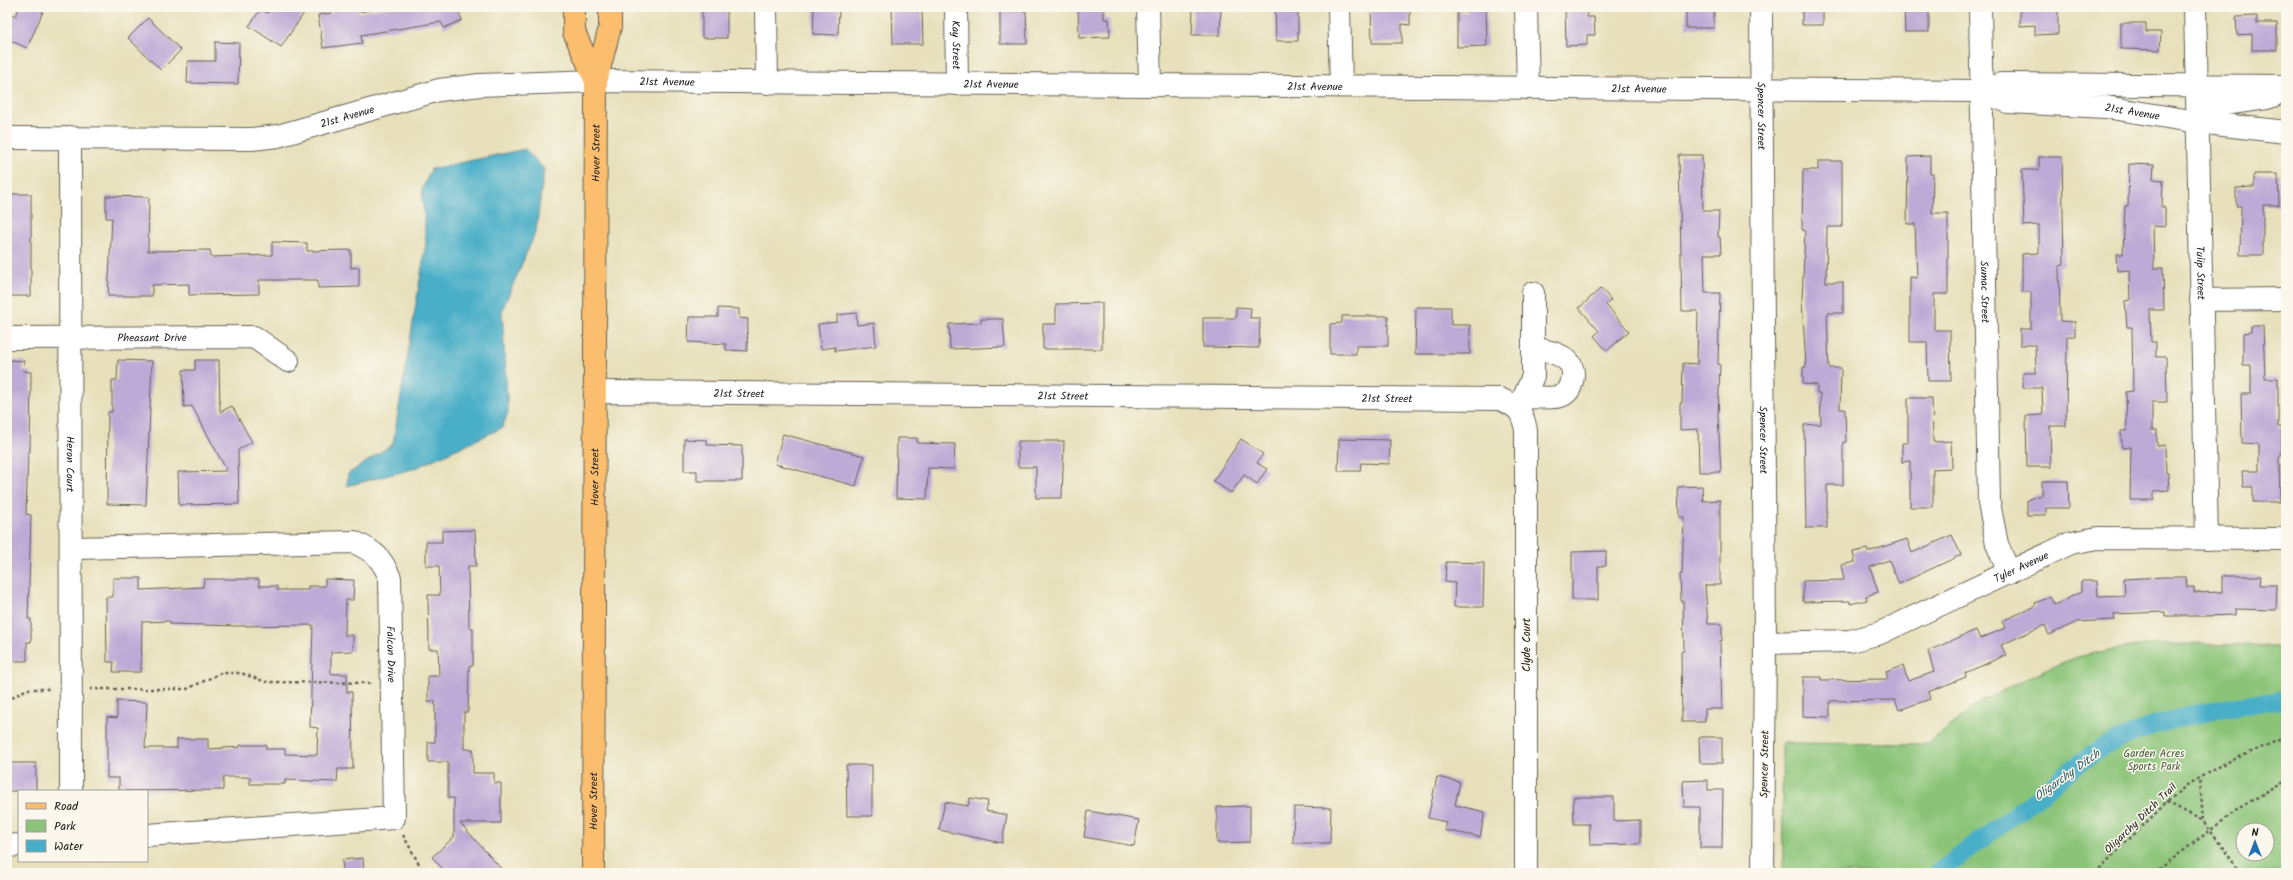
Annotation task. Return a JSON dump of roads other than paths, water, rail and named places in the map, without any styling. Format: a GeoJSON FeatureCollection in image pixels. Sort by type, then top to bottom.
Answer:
{"type":"FeatureCollection","features":[{"type":"Feature","properties":{"kind":"main road","name":"Hover Street"},"geometry":{"type":"LineString","coordinates":[[574,7],[574,32],[596,82]]}},
{"type":"Feature","properties":{"kind":"main road","name":"Hover Street"},"geometry":{"type":"LineString","coordinates":[[593,873],[596,82],[610,27],[610,7]]}},
{"type":"Feature","properties":{"kind":"street"},"geometry":{"type":"LineString","coordinates":[[766,7],[767,83]]}},
{"type":"Feature","properties":{"kind":"street","name":"Kay Street"},"geometry":{"type":"LineString","coordinates":[[956,7],[957,84]]}},
{"type":"Feature","properties":{"kind":"street"},"geometry":{"type":"LineString","coordinates":[[1148,7],[1150,85]]}},
{"type":"Feature","properties":{"kind":"street"},"geometry":{"type":"LineString","coordinates":[[1338,7],[1341,86]]}},
{"type":"Feature","properties":{"kind":"street"},"geometry":{"type":"LineString","coordinates":[[1526,7],[1528,88]]}},
{"type":"Feature","properties":{"kind":"street","name":"Spencer Street"},"geometry":{"type":"LineString","coordinates":[[1761,7],[1765,642],[1763,873]]}},
{"type":"Feature","properties":{"kind":"street","name":"Sumac Street"},"geometry":{"type":"LineString","coordinates":[[1980,7],[1989,503],[1997,544],[2009,573]]}},
{"type":"Feature","properties":{"kind":"street","name":"Tulip Street"},"geometry":{"type":"LineString","coordinates":[[2195,7],[2207,539]]}},
{"type":"Feature","properties":{"kind":"street","name":"21st Avenue"},"geometry":{"type":"LineString","coordinates":[[7,138],[70,137],[252,139],[278,136],[439,90],[480,85],[596,82],[1981,90],[2001,84],[2286,86]]}},
{"type":"Feature","properties":{"kind":"street"},"geometry":{"type":"LineString","coordinates":[[2106,107],[2150,102],[2179,94],[2196,85]]}},
{"type":"Feature","properties":{"kind":"street","name":"21st Avenue"},"geometry":{"type":"LineString","coordinates":[[1981,90],[2008,102],[2106,107],[2197,117],[2234,126],[2286,132]]}},
{"type":"Feature","properties":{"kind":"street"},"geometry":{"type":"LineString","coordinates":[[2197,117],[2209,106],[2267,98],[2286,91]]}},
{"type":"Feature","properties":{"kind":"street"},"geometry":{"type":"LineString","coordinates":[[2234,126],[2286,117]]}},
{"type":"Feature","properties":{"kind":"street","name":"Heron Court"},"geometry":{"type":"LineString","coordinates":[[70,137],[72,548],[71,790]]}},
{"type":"Feature","properties":{"kind":"street"},"geometry":{"type":"LineString","coordinates":[[1522,408],[1533,376],[1533,293]]}},
{"type":"Feature","properties":{"kind":"street"},"geometry":{"type":"LineString","coordinates":[[2201,300],[2286,299]]}},
{"type":"Feature","properties":{"kind":"street","name":"Pheasant Drive"},"geometry":{"type":"LineString","coordinates":[[7,338],[71,339],[254,336],[288,361]]}},
{"type":"Feature","properties":{"kind":"street"},"geometry":{"type":"LineString","coordinates":[[1522,408],[1561,396],[1570,388],[1574,375],[1568,361],[1553,352],[1533,348]]}},
{"type":"Feature","properties":{"kind":"street","name":"21st Street"},"geometry":{"type":"LineString","coordinates":[[595,392],[1500,399],[1522,408]]}},
{"type":"Feature","properties":{"kind":"street","name":"Clyde Court"},"geometry":{"type":"LineString","coordinates":[[1522,408],[1526,430],[1526,873]]}},
{"type":"Feature","properties":{"kind":"street","name":"Tyler Avenue"},"geometry":{"type":"LineString","coordinates":[[1765,642],[1850,641],[1880,633],[2070,543],[2098,538],[2286,539]]}},
{"type":"Feature","properties":{"kind":"street","name":"Falcon Drive"},"geometry":{"type":"LineString","coordinates":[[72,548],[354,542],[371,550],[382,560],[390,578],[394,818],[148,835]]}},
{"type":"Feature","properties":{"kind":"street"},"geometry":{"type":"LineString","coordinates":[[7,846],[18,845]]}},
{"type":"Feature","properties":{"kind":"water"},"geometry":{"type":"Polygon","coordinates":[[[525,149],[544,169],[536,231],[502,310],[508,412],[502,428],[413,469],[347,486],[348,474],[393,444],[426,243],[422,190],[431,169],[525,149]]]}},
{"type":"Feature","properties":{"kind":"waterway","name":"Oligarchy Ditch"},"geometry":{"type":"LineString","coordinates":[[1937,873],[2031,802],[2073,768],[2106,746],[2118,740],[2158,724],[2179,718],[2243,705],[2286,700]]}},
{"type":"Feature","properties":{"kind":"park label","name":"Garden Acres Sports Park"},"geometry":{"type":"Point","coordinates":[2154,759]}}]}
